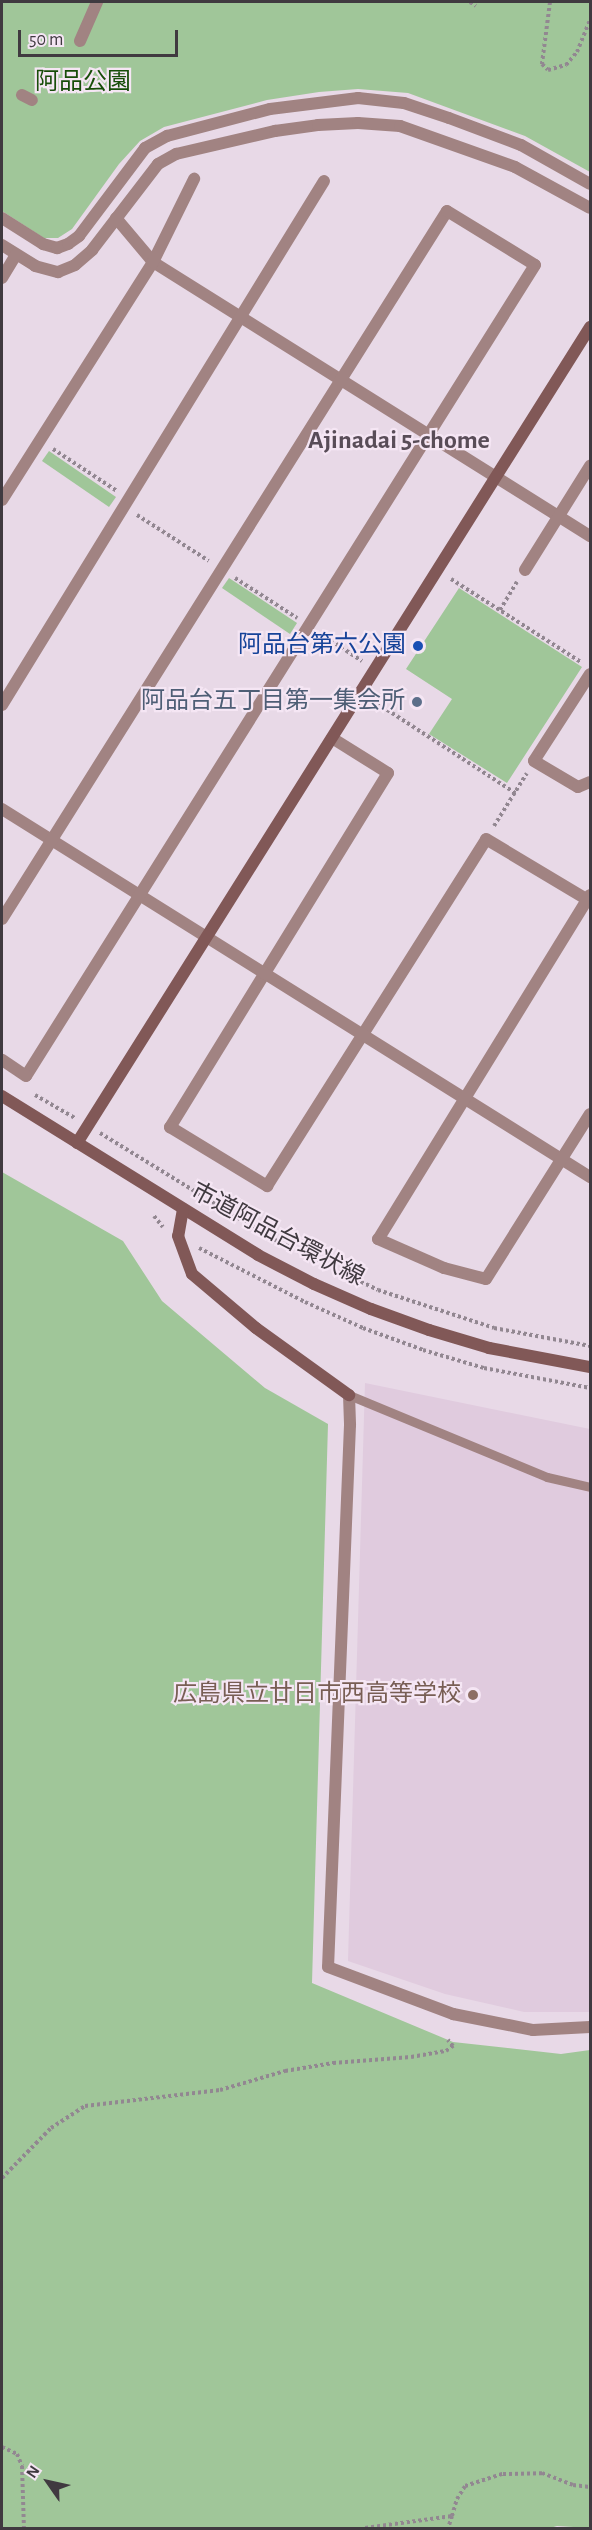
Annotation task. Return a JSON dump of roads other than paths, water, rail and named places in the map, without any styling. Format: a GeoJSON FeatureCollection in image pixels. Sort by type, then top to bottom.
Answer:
{"type":"FeatureCollection","features":[{"type":"Feature","properties":{"kind":"street"},"geometry":{"type":"LineString","coordinates":[[80,41],[97,2]]}},
{"type":"Feature","properties":{"kind":"street"},"geometry":{"type":"LineString","coordinates":[[2,218],[43,244],[57,248],[79,236],[145,148],[167,136],[270,109],[357,98],[404,103],[450,118],[521,145],[591,184]]}},
{"type":"Feature","properties":{"kind":"street"},"geometry":{"type":"LineString","coordinates":[[2,245],[35,266],[58,272],[75,265],[92,250],[158,164],[176,154],[274,130],[358,123],[400,126],[438,138],[515,167],[591,208]]}},
{"type":"Feature","properties":{"kind":"street"},"geometry":{"type":"LineString","coordinates":[[2,500],[153,262],[194,179]]}},
{"type":"Feature","properties":{"kind":"street"},"geometry":{"type":"LineString","coordinates":[[2,705],[324,181]]}},
{"type":"Feature","properties":{"kind":"street"},"geometry":{"type":"LineString","coordinates":[[2,919],[447,211],[536,265],[26,1076],[2,1060]]}},
{"type":"Feature","properties":{"kind":"street"},"geometry":{"type":"LineString","coordinates":[[116,218],[153,262],[591,536]]}},
{"type":"Feature","properties":{"kind":"street"},"geometry":{"type":"LineString","coordinates":[[2,278],[16,255]]}},
{"type":"Feature","properties":{"kind":"street"},"geometry":{"type":"LineString","coordinates":[[77,1143],[591,327]]}},
{"type":"Feature","properties":{"kind":"street"},"geometry":{"type":"LineString","coordinates":[[525,570],[591,466]]}},
{"type":"Feature","properties":{"kind":"street"},"geometry":{"type":"LineString","coordinates":[[591,674],[534,760],[578,787],[591,782]]}},
{"type":"Feature","properties":{"kind":"street"},"geometry":{"type":"LineString","coordinates":[[332,738],[388,773],[170,1127],[267,1186],[486,839],[589,898],[378,1239],[444,1268],[486,1279],[591,1114]]}},
{"type":"Feature","properties":{"kind":"street"},"geometry":{"type":"LineString","coordinates":[[2,809],[591,1177]]}},
{"type":"Feature","properties":{"kind":"street","name":"市道阿品台環状線"},"geometry":{"type":"LineString","coordinates":[[2,1096],[258,1255],[371,1309],[489,1348],[591,1367]]}},
{"type":"Feature","properties":{"kind":"street"},"geometry":{"type":"LineString","coordinates":[[183,1209],[178,1236],[192,1274],[256,1328],[349,1395],[350,1425],[328,1967],[453,2014],[533,2030],[591,2027]]}},
{"type":"Feature","properties":{"kind":"lane"},"geometry":{"type":"LineString","coordinates":[[349,1395],[547,1477],[591,1486]]}},
{"type":"Feature","properties":{"kind":"place","name":"阿品台第六公園"},"geometry":{"type":"Point","coordinates":[418,646]}},
{"type":"Feature","properties":{"kind":"place","name":"阿品台五丁目第一集会所"},"geometry":{"type":"Point","coordinates":[417,702]}},
{"type":"Feature","properties":{"kind":"place","name":"広島県立廿日市西高等学校"},"geometry":{"type":"Point","coordinates":[473,1695]}},
{"type":"Feature","properties":{"kind":"district","name":"Ajinadai 5-chome"},"geometry":{"type":"Point","coordinates":[399,441]}},
{"type":"Feature","properties":{"kind":"park label","name":"阿品公園"},"geometry":{"type":"Point","coordinates":[83,83]}}]}
